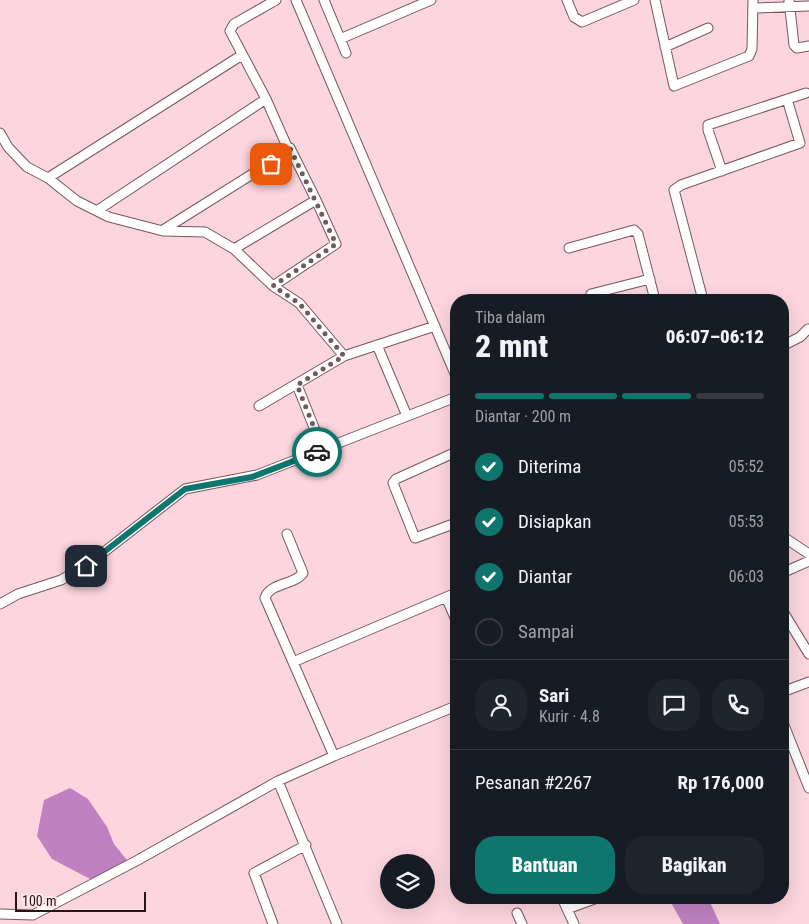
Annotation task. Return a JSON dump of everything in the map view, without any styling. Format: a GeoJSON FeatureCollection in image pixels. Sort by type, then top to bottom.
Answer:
{"type":"FeatureCollection","features":[{"type":"Feature","properties":{"kind":"street"},"geometry":{"type":"LineString","coordinates":[[273,286],[336,244],[266,99],[230,31],[231,26],[276,0]]}},
{"type":"Feature","properties":{"kind":"street"},"geometry":{"type":"LineString","coordinates":[[296,0],[450,361]]}},
{"type":"Feature","properties":{"kind":"street"},"geometry":{"type":"LineString","coordinates":[[324,0],[346,53]]}},
{"type":"Feature","properties":{"kind":"street"},"geometry":{"type":"LineString","coordinates":[[340,38],[416,3],[431,0]]}},
{"type":"Feature","properties":{"kind":"street"},"geometry":{"type":"LineString","coordinates":[[567,0],[574,17],[582,22],[634,0]]}},
{"type":"Feature","properties":{"kind":"street"},"geometry":{"type":"LineString","coordinates":[[655,0],[672,84],[675,86],[749,56],[752,49],[754,4],[809,6]]}},
{"type":"Feature","properties":{"kind":"street"},"geometry":{"type":"LineString","coordinates":[[789,4],[794,45],[797,48],[809,46]]}},
{"type":"Feature","properties":{"kind":"street"},"geometry":{"type":"LineString","coordinates":[[665,48],[708,28]]}},
{"type":"Feature","properties":{"kind":"street"},"geometry":{"type":"LineString","coordinates":[[48,178],[242,56]]}},
{"type":"Feature","properties":{"kind":"street"},"geometry":{"type":"LineString","coordinates":[[722,171],[708,125],[806,92]]}},
{"type":"Feature","properties":{"kind":"street"},"geometry":{"type":"LineString","coordinates":[[98,210],[266,99]]}},
{"type":"Feature","properties":{"kind":"street"},"geometry":{"type":"LineString","coordinates":[[701,294],[674,190],[681,184],[800,143],[786,99]]}},
{"type":"Feature","properties":{"kind":"street"},"geometry":{"type":"LineString","coordinates":[[0,133],[17,158],[26,166],[48,178],[77,201],[98,210],[109,218],[163,230],[205,232],[234,249],[273,286],[299,303],[344,356]]}},
{"type":"Feature","properties":{"kind":"street"},"geometry":{"type":"LineString","coordinates":[[163,230],[286,155],[290,148]]}},
{"type":"Feature","properties":{"kind":"street"},"geometry":{"type":"LineString","coordinates":[[234,249],[316,200]]}},
{"type":"Feature","properties":{"kind":"street"},"geometry":{"type":"LineString","coordinates":[[569,248],[634,230],[638,234],[654,294]]}},
{"type":"Feature","properties":{"kind":"street"},"geometry":{"type":"LineString","coordinates":[[591,294],[650,279]]}},
{"type":"Feature","properties":{"kind":"street"},"geometry":{"type":"LineString","coordinates":[[259,406],[344,356],[436,326]]}},
{"type":"Feature","properties":{"kind":"street"},"geometry":{"type":"LineString","coordinates":[[789,342],[800,337],[808,329]]}},
{"type":"Feature","properties":{"kind":"street"},"geometry":{"type":"LineString","coordinates":[[377,345],[407,416]]}},
{"type":"Feature","properties":{"kind":"street"},"geometry":{"type":"LineString","coordinates":[[297,385],[323,450]]}},
{"type":"Feature","properties":{"kind":"street"},"geometry":{"type":"LineString","coordinates":[[0,604],[18,594],[61,580],[86,566],[185,489],[252,477],[450,399]]}},
{"type":"Feature","properties":{"kind":"street"},"geometry":{"type":"LineString","coordinates":[[450,455],[396,479],[393,486],[415,538],[450,525]]}},
{"type":"Feature","properties":{"kind":"street"},"geometry":{"type":"LineString","coordinates":[[287,534],[303,573],[298,578],[270,591],[265,598],[334,756]]}},
{"type":"Feature","properties":{"kind":"street"},"geometry":{"type":"LineString","coordinates":[[789,541],[809,554]]}},
{"type":"Feature","properties":{"kind":"street"},"geometry":{"type":"LineString","coordinates":[[789,570],[809,561]]}},
{"type":"Feature","properties":{"kind":"street"},"geometry":{"type":"LineString","coordinates":[[293,662],[450,595]]}},
{"type":"Feature","properties":{"kind":"street"},"geometry":{"type":"LineString","coordinates":[[446,597],[450,606]]}},
{"type":"Feature","properties":{"kind":"street"},"geometry":{"type":"LineString","coordinates":[[789,621],[809,654]]}},
{"type":"Feature","properties":{"kind":"street"},"geometry":{"type":"LineString","coordinates":[[789,689],[809,682]]}},
{"type":"Feature","properties":{"kind":"street"},"geometry":{"type":"LineString","coordinates":[[0,914],[33,914],[65,900],[278,781],[450,708]]}},
{"type":"Feature","properties":{"kind":"street"},"geometry":{"type":"LineString","coordinates":[[789,738],[809,788]]}},
{"type":"Feature","properties":{"kind":"street"},"geometry":{"type":"LineString","coordinates":[[278,781],[306,844],[337,924]]}},
{"type":"Feature","properties":{"kind":"street"},"geometry":{"type":"LineString","coordinates":[[273,924],[254,873],[306,844]]}},
{"type":"Feature","properties":{"kind":"street"},"geometry":{"type":"LineString","coordinates":[[565,904],[574,924]]}},
{"type":"Feature","properties":{"kind":"street"},"geometry":{"type":"LineString","coordinates":[[567,909],[581,904]]}},
{"type":"Feature","properties":{"kind":"street"},"geometry":{"type":"LineString","coordinates":[[517,912],[522,924]]}},
{"type":"Feature","properties":{"kind":"shaded area"},"geometry":{"type":"Polygon","coordinates":[[[70,788],[88,799],[107,827],[114,844],[127,860],[94,881],[52,859],[37,836],[44,800],[70,788]]]}},
{"type":"Feature","properties":{"kind":"shaded area"},"geometry":{"type":"Polygon","coordinates":[[[672,904],[711,904],[720,924],[683,924],[672,904]]]}},
{"type":"Feature","properties":{"kind":"way so far"},"geometry":{"type":"LineString","coordinates":[[271,164],[286,155],[290,148],[336,244],[273,286],[297,301],[344,356],[297,385],[323,450],[317,452]]}},
{"type":"Feature","properties":{"kind":"route"},"geometry":{"type":"LineString","coordinates":[[86,566],[185,489],[252,477],[317,452]]}}]}
